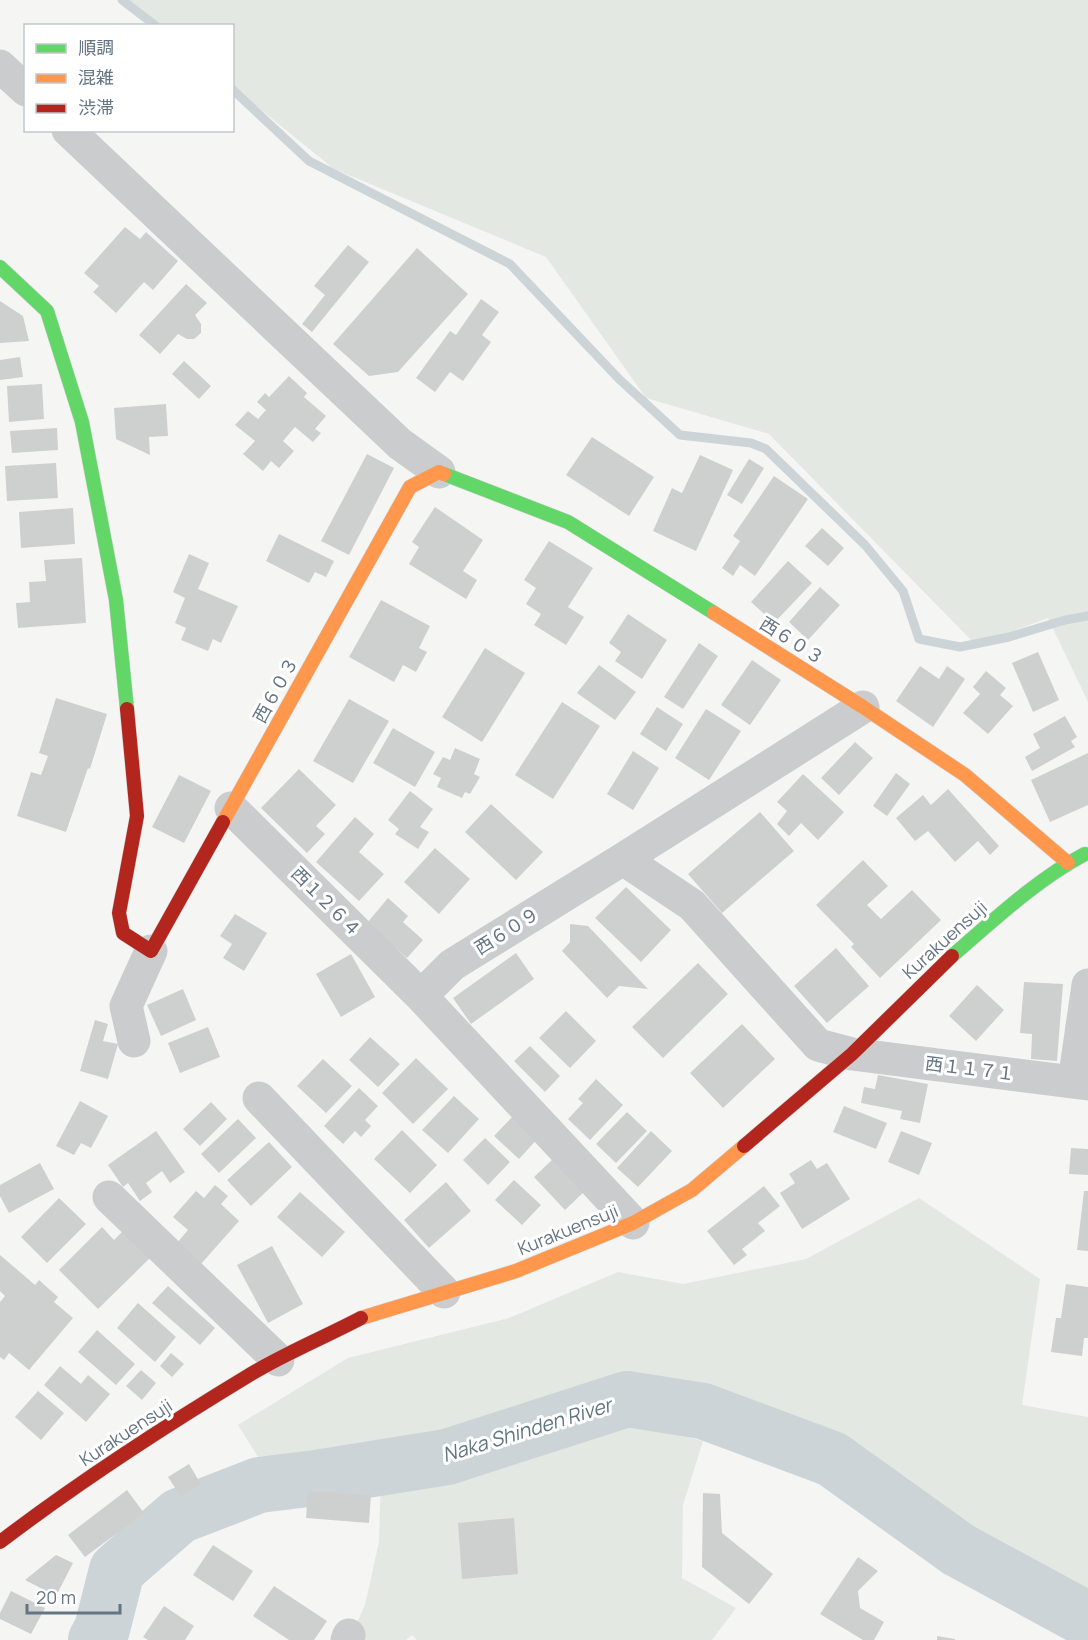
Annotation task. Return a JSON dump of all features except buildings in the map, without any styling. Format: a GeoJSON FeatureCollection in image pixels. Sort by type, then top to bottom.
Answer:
{"type":"FeatureCollection","features":[{"type":"Feature","properties":{"kind":"street"},"geometry":{"type":"LineString","coordinates":[[0,66],[24,88]]}},
{"type":"Feature","properties":{"kind":"street"},"geometry":{"type":"LineString","coordinates":[[70,132],[400,444],[439,472]]}},
{"type":"Feature","properties":{"kind":"street"},"geometry":{"type":"LineString","coordinates":[[0,267],[47,311],[82,422],[116,600],[137,816],[119,913],[123,933],[151,951],[126,1006],[134,1041]]}},
{"type":"Feature","properties":{"kind":"street","name":"西６０３"},"geometry":{"type":"LineString","coordinates":[[151,951],[410,487],[439,472],[568,522],[862,707],[965,775],[1068,863]]}},
{"type":"Feature","properties":{"kind":"street","name":"西６０９"},"geometry":{"type":"LineString","coordinates":[[421,996],[452,965],[862,707]]}},
{"type":"Feature","properties":{"kind":"street","name":"西１２６４"},"geometry":{"type":"LineString","coordinates":[[231,808],[421,996]]}},
{"type":"Feature","properties":{"kind":"street","name":"Kurakuensuji"},"geometry":{"type":"LineString","coordinates":[[0,1542],[144,1441],[253,1373],[278,1360],[363,1317],[516,1271],[633,1223],[692,1190],[852,1054],[941,966],[1011,905],[1068,863],[1088,853]]}},
{"type":"Feature","properties":{"kind":"street","name":"西１１７１"},"geometry":{"type":"LineString","coordinates":[[623,859],[692,905],[818,1045],[852,1054],[1081,1083]]}},
{"type":"Feature","properties":{"kind":"street"},"geometry":{"type":"LineString","coordinates":[[1081,1083],[1088,985]]}},
{"type":"Feature","properties":{"kind":"street"},"geometry":{"type":"LineString","coordinates":[[421,996],[633,1223]]}},
{"type":"Feature","properties":{"kind":"street"},"geometry":{"type":"LineString","coordinates":[[259,1098],[444,1292]]}},
{"type":"Feature","properties":{"kind":"street"},"geometry":{"type":"LineString","coordinates":[[109,1197],[278,1360]]}},
{"type":"Feature","properties":{"kind":"shaded area"},"geometry":{"type":"Polygon","coordinates":[[[127,0],[1088,0],[1088,702],[1048,618],[976,645],[769,434],[646,398],[546,257],[334,169],[234,88],[234,24],[157,24],[127,0]]]}},
{"type":"Feature","properties":{"kind":"shaded area"},"geometry":{"type":"Polygon","coordinates":[[[919,1198],[1040,1279],[1022,1405],[1088,1417],[1088,1619],[975,1584],[899,1540],[824,1435],[660,1396],[646,1425],[703,1441],[683,1505],[682,1578],[736,1608],[712,1640],[417,1640],[412,1635],[406,1640],[349,1640],[365,1605],[379,1542],[381,1472],[263,1465],[238,1425],[348,1358],[509,1318],[618,1272],[683,1284],[806,1259],[919,1198]]]}},
{"type":"Feature","properties":{"kind":"waterway"},"geometry":{"type":"LineString","coordinates":[[122,0],[153,24]]}},
{"type":"Feature","properties":{"kind":"waterway"},"geometry":{"type":"LineString","coordinates":[[234,91],[309,161],[510,264],[619,379],[680,435],[751,443],[766,449],[865,545],[903,591],[919,639],[960,647],[1009,637],[1065,620],[1088,616]]}},
{"type":"Feature","properties":{"kind":"waterway","name":"Naka Shinden River"},"geometry":{"type":"LineString","coordinates":[[96,1640],[102,1629],[117,1570],[179,1516],[259,1485],[447,1457],[627,1399],[703,1411],[832,1459],[959,1550],[1088,1620]]}},
{"type":"Feature","properties":{"kind":"traffic: fast"},"geometry":{"type":"LineString","coordinates":[[0,267],[47,311],[82,422],[116,600],[127,709]]}},
{"type":"Feature","properties":{"kind":"traffic: fast"},"geometry":{"type":"LineString","coordinates":[[444,474],[568,522],[714,613]]}},
{"type":"Feature","properties":{"kind":"traffic: fast"},"geometry":{"type":"LineString","coordinates":[[952,956],[1032,888],[1085,854]]}},
{"type":"Feature","properties":{"kind":"traffic: slow"},"geometry":{"type":"LineString","coordinates":[[223,822],[410,487],[439,472],[444,474]]}},
{"type":"Feature","properties":{"kind":"traffic: slow"},"geometry":{"type":"LineString","coordinates":[[714,613],[863,707],[965,775],[1068,863]]}},
{"type":"Feature","properties":{"kind":"traffic: slow"},"geometry":{"type":"LineString","coordinates":[[361,1318],[516,1271],[633,1223],[692,1190],[744,1146]]}},
{"type":"Feature","properties":{"kind":"traffic: jam"},"geometry":{"type":"LineString","coordinates":[[127,709],[137,816],[119,913],[123,933],[151,951],[223,822]]}},
{"type":"Feature","properties":{"kind":"traffic: jam"},"geometry":{"type":"LineString","coordinates":[[744,1146],[852,1054],[952,956]]}},
{"type":"Feature","properties":{"kind":"traffic: jam"},"geometry":{"type":"LineString","coordinates":[[0,1542],[92,1476],[251,1374],[361,1318]]}}]}
